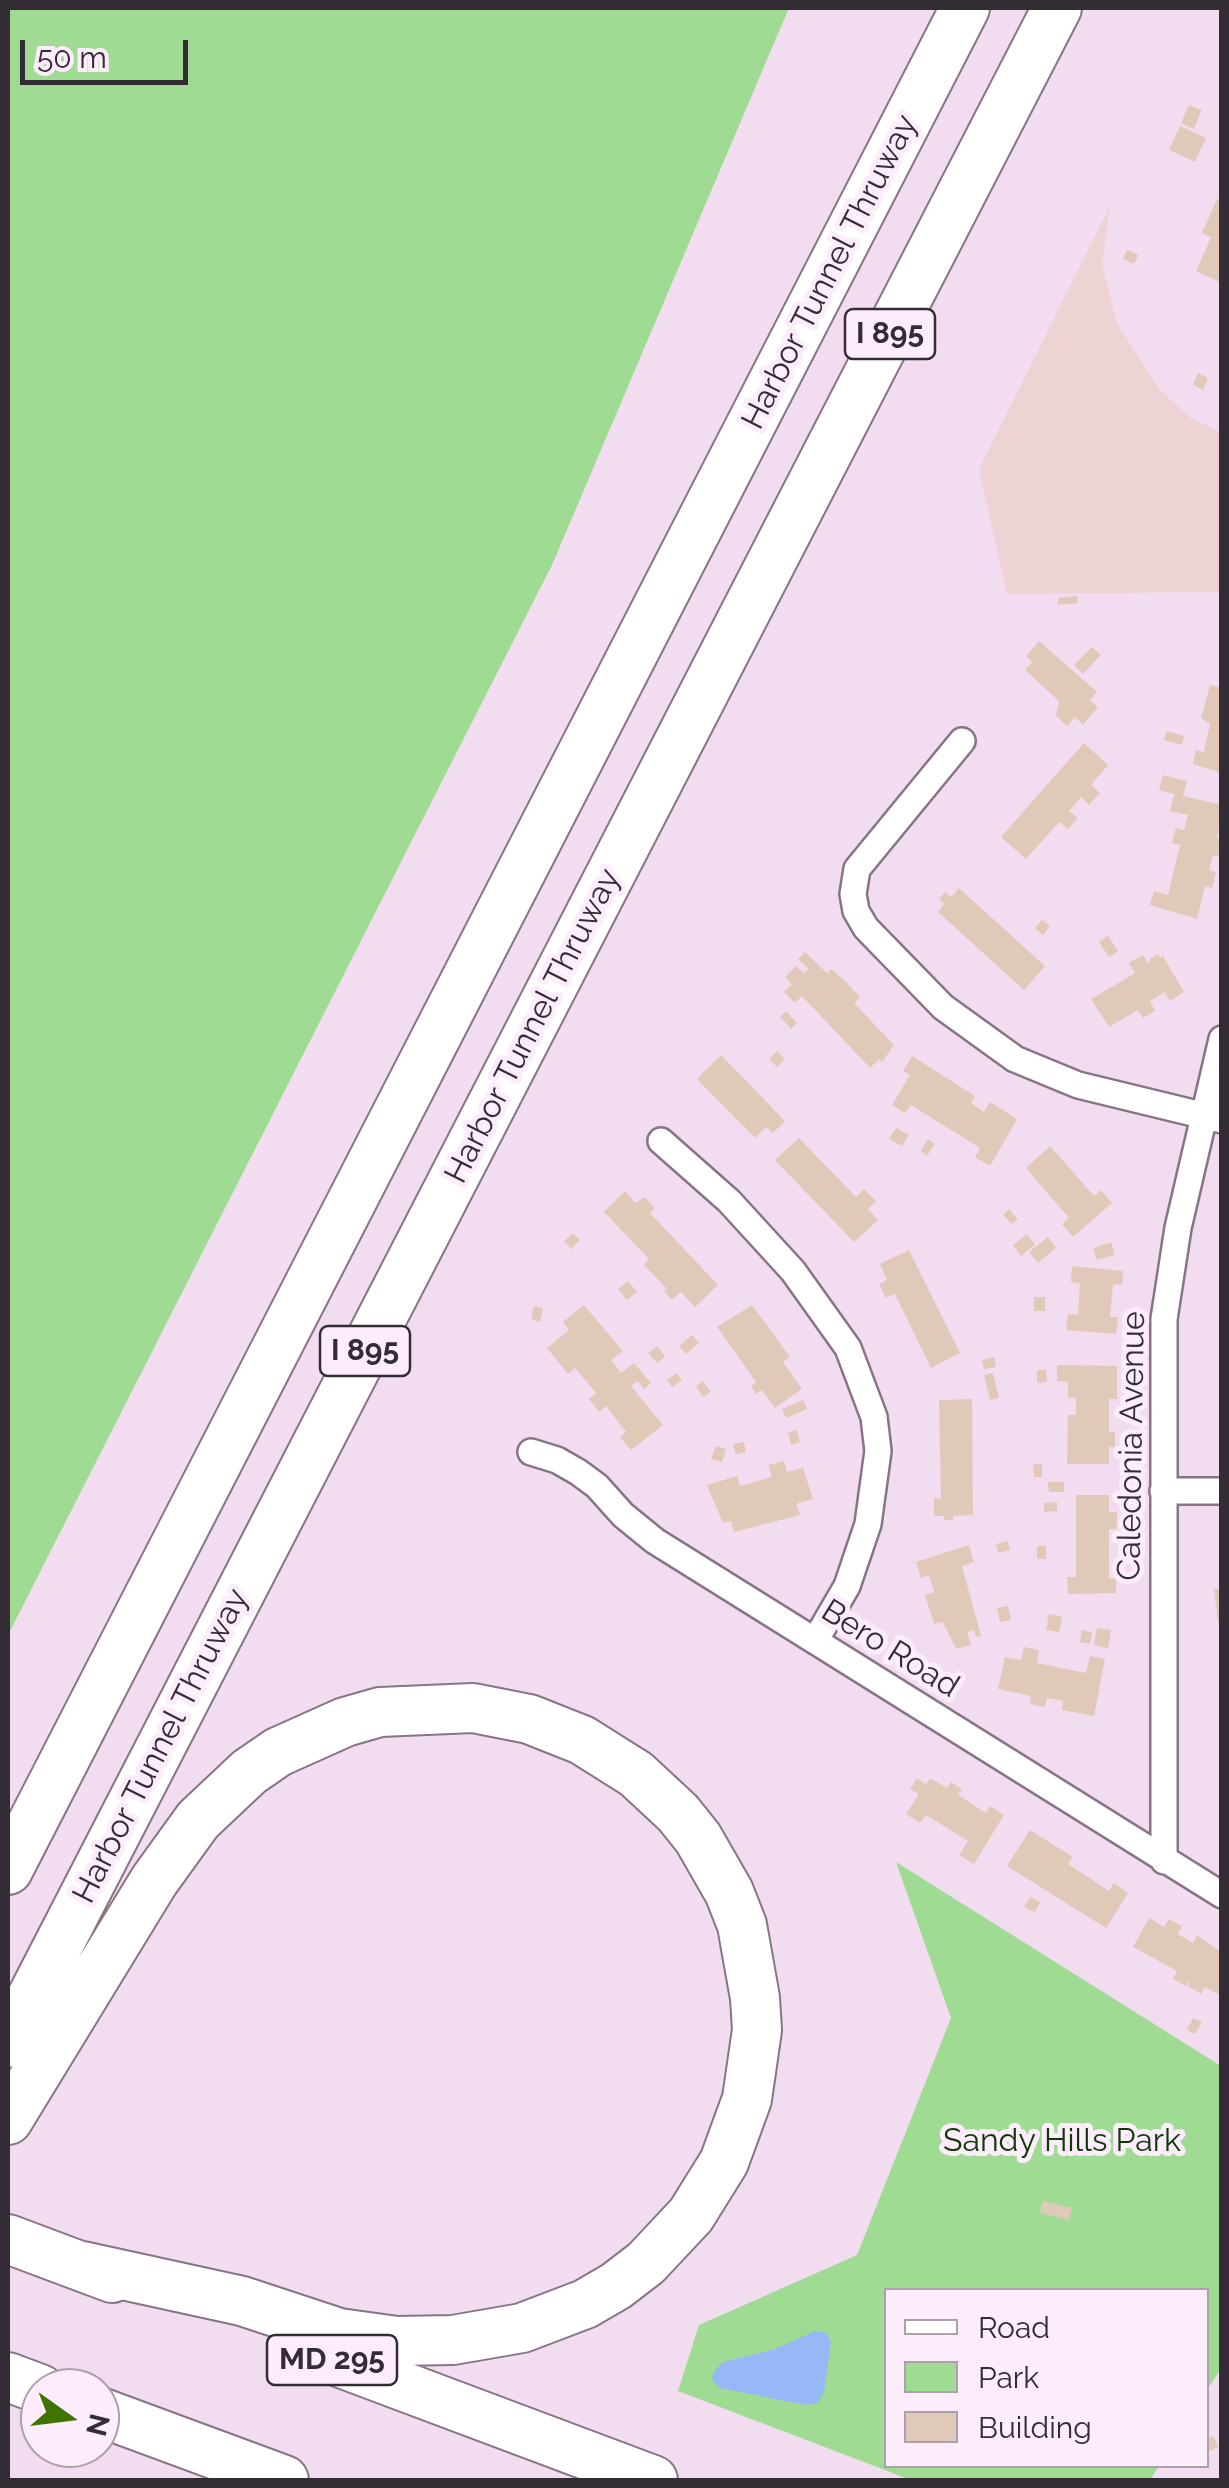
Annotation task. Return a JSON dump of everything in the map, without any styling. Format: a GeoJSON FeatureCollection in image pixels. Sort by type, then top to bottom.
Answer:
{"type":"FeatureCollection","features":[{"type":"Feature","properties":{"kind":"highway","name":"Harbor Tunnel Thruway"},"geometry":{"type":"LineString","coordinates":[[8,1870],[965,8]]}},
{"type":"Feature","properties":{"kind":"highway","name":"Harbor Tunnel Thruway"},"geometry":{"type":"LineString","coordinates":[[8,2044],[1057,8]]}},
{"type":"Feature","properties":{"kind":"highway"},"geometry":{"type":"LineString","coordinates":[[8,2120],[154,1881],[198,1820],[249,1772],[278,1752],[344,1722],[380,1712],[473,1708],[529,1719],[582,1740],[636,1774],[678,1813],[698,1838],[728,1892],[742,1925],[756,1998],[757,2030],[747,2099],[724,2162],[691,2215],[646,2263],[585,2304],[522,2328],[453,2340],[396,2341],[339,2334],[242,2301],[82,2266]]}},
{"type":"Feature","properties":{"kind":"highway","name":"MD 295"},"geometry":{"type":"LineString","coordinates":[[9,2240],[654,2480]]}},
{"type":"Feature","properties":{"kind":"highway"},"geometry":{"type":"LineString","coordinates":[[120,2419],[284,2480]]}},
{"type":"Feature","properties":{"kind":"street"},"geometry":{"type":"LineString","coordinates":[[962,741],[857,869],[853,894],[856,911],[866,928],[944,1007],[992,1044],[1041,1071],[1078,1085],[1212,1117]]}},
{"type":"Feature","properties":{"kind":"street","name":"Caledonia Avenue"},"geometry":{"type":"LineString","coordinates":[[1164,1861],[1164,1319],[1175,1244],[1212,1117],[1222,1038]]}},
{"type":"Feature","properties":{"kind":"street"},"geometry":{"type":"LineString","coordinates":[[662,1141],[729,1201],[794,1271],[848,1348],[874,1418],[878,1451],[868,1524],[846,1586],[815,1641]]}},
{"type":"Feature","properties":{"kind":"street","name":"Bero Road"},"geometry":{"type":"LineString","coordinates":[[531,1452],[578,1472],[655,1541],[1222,1895]]}},
{"type":"Feature","properties":{"kind":"street"},"geometry":{"type":"LineString","coordinates":[[1163,1491],[1222,1491]]}},
{"type":"Feature","properties":{"kind":"shaded area"},"geometry":{"type":"Polygon","coordinates":[[[1110,206],[1102,264],[1117,323],[1159,389],[1192,419],[1221,432],[1221,592],[1007,594],[979,469],[1110,206]]]}},
{"type":"Feature","properties":{"kind":"green space"},"geometry":{"type":"Polygon","coordinates":[[[8,8],[789,8],[552,565],[8,1635],[8,8]]]}},
{"type":"Feature","properties":{"kind":"green space","name":"Sandy Hills Park"},"geometry":{"type":"Polygon","coordinates":[[[896,1862],[1221,2066],[1222,2367],[1209,2387],[1209,2288],[884,2288],[884,2468],[1158,2468],[1150,2480],[911,2480],[678,2391],[699,2325],[857,2255],[951,2018],[896,1862]]]}},
{"type":"Feature","properties":{"kind":"water"},"geometry":{"type":"Polygon","coordinates":[[[815,2331],[827,2333],[831,2342],[824,2392],[817,2403],[805,2405],[720,2388],[712,2380],[723,2362],[775,2349],[815,2331]]]}},
{"type":"Feature","properties":{"kind":"building"},"geometry":{"type":"Polygon","coordinates":[[[1189,105],[1202,110],[1194,129],[1181,123],[1189,105]]]}},
{"type":"Feature","properties":{"kind":"building"},"geometry":{"type":"Polygon","coordinates":[[[1180,126],[1206,138],[1195,162],[1169,150],[1180,126]]]}},
{"type":"Feature","properties":{"kind":"building"},"geometry":{"type":"Polygon","coordinates":[[[1217,199],[1222,201],[1222,283],[1196,271],[1211,237],[1202,233],[1217,199]]]}},
{"type":"Feature","properties":{"kind":"building"},"geometry":{"type":"Polygon","coordinates":[[[1127,250],[1138,255],[1134,264],[1123,259],[1127,250]]]}},
{"type":"Feature","properties":{"kind":"building"},"geometry":{"type":"Polygon","coordinates":[[[1198,373],[1208,378],[1203,390],[1193,385],[1198,373]]]}},
{"type":"Feature","properties":{"kind":"building"},"geometry":{"type":"Polygon","coordinates":[[[1077,596],[1078,603],[1058,605],[1058,598],[1077,596]]]}},
{"type":"Feature","properties":{"kind":"building"},"geometry":{"type":"Polygon","coordinates":[[[1039,641],[1097,692],[1090,700],[1098,707],[1083,725],[1075,717],[1067,726],[1056,716],[1059,701],[1025,670],[1032,662],[1026,656],[1039,641]]]}},
{"type":"Feature","properties":{"kind":"building"},"geometry":{"type":"Polygon","coordinates":[[[1092,647],[1101,655],[1083,674],[1074,665],[1092,647]]]}},
{"type":"Feature","properties":{"kind":"building"},"geometry":{"type":"Polygon","coordinates":[[[1210,685],[1222,688],[1222,773],[1193,764],[1196,750],[1204,752],[1210,724],[1201,718],[1210,685]]]}},
{"type":"Feature","properties":{"kind":"building"},"geometry":{"type":"Polygon","coordinates":[[[1167,731],[1184,736],[1182,745],[1164,740],[1167,731]]]}},
{"type":"Feature","properties":{"kind":"building"},"geometry":{"type":"Polygon","coordinates":[[[1084,743],[1108,765],[1091,785],[1100,793],[1089,805],[1081,797],[1069,811],[1078,818],[1068,829],[1059,822],[1026,859],[1001,837],[1084,743]]]}},
{"type":"Feature","properties":{"kind":"building"},"geometry":{"type":"Polygon","coordinates":[[[1163,775],[1187,781],[1183,796],[1222,805],[1217,838],[1222,839],[1222,853],[1221,857],[1213,855],[1209,870],[1216,872],[1212,888],[1205,886],[1197,919],[1150,905],[1154,891],[1168,895],[1180,845],[1172,843],[1176,828],[1184,830],[1188,815],[1170,811],[1174,794],[1159,790],[1163,775]]]}},
{"type":"Feature","properties":{"kind":"building"},"geometry":{"type":"Polygon","coordinates":[[[959,888],[1045,966],[1024,990],[938,912],[944,904],[939,899],[945,892],[951,897],[959,888]]]}},
{"type":"Feature","properties":{"kind":"building"},"geometry":{"type":"Polygon","coordinates":[[[1042,920],[1050,926],[1043,935],[1035,928],[1042,920]]]}},
{"type":"Feature","properties":{"kind":"building"},"geometry":{"type":"Polygon","coordinates":[[[1108,936],[1118,951],[1109,957],[1099,942],[1108,936]]]}},
{"type":"Feature","properties":{"kind":"building"},"geometry":{"type":"Polygon","coordinates":[[[805,952],[827,973],[831,969],[844,980],[860,997],[854,1003],[894,1045],[882,1062],[879,1059],[870,1068],[802,996],[795,1003],[784,992],[792,984],[785,977],[796,966],[804,973],[809,969],[798,959],[805,952]]]}},
{"type":"Feature","properties":{"kind":"building"},"geometry":{"type":"Polygon","coordinates":[[[1158,954],[1184,992],[1170,1001],[1165,992],[1150,1001],[1155,1011],[1143,1018],[1138,1010],[1109,1027],[1091,999],[1135,973],[1129,963],[1143,955],[1149,964],[1158,954]]]}},
{"type":"Feature","properties":{"kind":"building"},"geometry":{"type":"Polygon","coordinates":[[[786,1011],[797,1023],[791,1029],[780,1017],[786,1011]]]}},
{"type":"Feature","properties":{"kind":"building"},"geometry":{"type":"Polygon","coordinates":[[[777,1051],[785,1059],[777,1067],[769,1059],[777,1051]]]}},
{"type":"Feature","properties":{"kind":"building"},"geometry":{"type":"Polygon","coordinates":[[[721,1055],[785,1121],[773,1133],[766,1127],[755,1138],[697,1079],[721,1055]]]}},
{"type":"Feature","properties":{"kind":"building"},"geometry":{"type":"Polygon","coordinates":[[[912,1056],[975,1096],[971,1103],[984,1112],[990,1102],[1017,1119],[990,1166],[975,1157],[980,1148],[911,1105],[905,1113],[892,1105],[910,1075],[903,1071],[912,1056]]]}},
{"type":"Feature","properties":{"kind":"building"},"geometry":{"type":"Polygon","coordinates":[[[896,1128],[909,1135],[902,1146],[889,1139],[896,1128]]]}},
{"type":"Feature","properties":{"kind":"building"},"geometry":{"type":"Polygon","coordinates":[[[799,1138],[856,1197],[864,1189],[876,1201],[868,1209],[878,1220],[854,1242],[775,1160],[799,1138]]]}},
{"type":"Feature","properties":{"kind":"building"},"geometry":{"type":"Polygon","coordinates":[[[928,1139],[935,1144],[927,1156],[921,1151],[928,1139]]]}},
{"type":"Feature","properties":{"kind":"building"},"geometry":{"type":"Polygon","coordinates":[[[1050,1146],[1094,1196],[1101,1190],[1112,1203],[1073,1237],[1062,1224],[1069,1218],[1026,1168],[1050,1146]]]}},
{"type":"Feature","properties":{"kind":"building"},"geometry":{"type":"Polygon","coordinates":[[[625,1191],[636,1203],[644,1197],[655,1208],[650,1213],[718,1285],[695,1307],[681,1292],[672,1300],[644,1265],[649,1259],[604,1212],[625,1191]]]}},
{"type":"Feature","properties":{"kind":"building"},"geometry":{"type":"Polygon","coordinates":[[[1009,1209],[1018,1219],[1012,1224],[1003,1215],[1009,1209]]]}},
{"type":"Feature","properties":{"kind":"building"},"geometry":{"type":"Polygon","coordinates":[[[573,1233],[580,1240],[571,1249],[564,1241],[573,1233]]]}},
{"type":"Feature","properties":{"kind":"building"},"geometry":{"type":"Polygon","coordinates":[[[1027,1234],[1035,1245],[1021,1256],[1013,1245],[1027,1234]]]}},
{"type":"Feature","properties":{"kind":"building"},"geometry":{"type":"Polygon","coordinates":[[[1048,1237],[1056,1248],[1038,1263],[1029,1252],[1048,1237]]]}},
{"type":"Feature","properties":{"kind":"building"},"geometry":{"type":"Polygon","coordinates":[[[1111,1242],[1115,1255],[1097,1260],[1093,1248],[1111,1242]]]}},
{"type":"Feature","properties":{"kind":"building"},"geometry":{"type":"Polygon","coordinates":[[[909,1250],[960,1353],[931,1368],[895,1294],[886,1298],[879,1284],[887,1280],[880,1264],[909,1250]]]}},
{"type":"Feature","properties":{"kind":"building"},"geometry":{"type":"Polygon","coordinates":[[[1072,1266],[1123,1271],[1122,1285],[1113,1284],[1110,1317],[1118,1317],[1116,1334],[1066,1330],[1068,1314],[1078,1315],[1080,1283],[1071,1282],[1072,1266]]]}},
{"type":"Feature","properties":{"kind":"building"},"geometry":{"type":"Polygon","coordinates":[[[628,1281],[637,1292],[627,1300],[618,1289],[628,1281]]]}},
{"type":"Feature","properties":{"kind":"building"},"geometry":{"type":"Polygon","coordinates":[[[1034,1297],[1045,1297],[1045,1311],[1034,1311],[1034,1297]]]}},
{"type":"Feature","properties":{"kind":"building"},"geometry":{"type":"Polygon","coordinates":[[[584,1305],[623,1351],[611,1360],[621,1373],[634,1363],[651,1383],[644,1389],[638,1381],[631,1386],[663,1425],[631,1450],[620,1437],[626,1432],[606,1406],[599,1412],[589,1399],[596,1393],[575,1368],[568,1374],[547,1348],[569,1330],[563,1322],[584,1305]]]}},
{"type":"Feature","properties":{"kind":"building"},"geometry":{"type":"Polygon","coordinates":[[[752,1305],[790,1357],[783,1362],[802,1389],[775,1408],[762,1390],[756,1394],[751,1386],[756,1382],[717,1327],[752,1305]]]}},
{"type":"Feature","properties":{"kind":"building"},"geometry":{"type":"Polygon","coordinates":[[[534,1306],[543,1308],[540,1322],[531,1319],[534,1306]]]}},
{"type":"Feature","properties":{"kind":"building"},"geometry":{"type":"Polygon","coordinates":[[[692,1335],[699,1343],[686,1354],[679,1346],[692,1335]]]}},
{"type":"Feature","properties":{"kind":"building"},"geometry":{"type":"Polygon","coordinates":[[[657,1346],[665,1356],[657,1363],[648,1353],[657,1346]]]}},
{"type":"Feature","properties":{"kind":"building"},"geometry":{"type":"Polygon","coordinates":[[[994,1357],[996,1367],[984,1369],[982,1360],[994,1357]]]}},
{"type":"Feature","properties":{"kind":"building"},"geometry":{"type":"Polygon","coordinates":[[[1057,1365],[1117,1366],[1117,1399],[1109,1399],[1109,1432],[1115,1432],[1115,1447],[1109,1447],[1109,1464],[1067,1464],[1068,1415],[1076,1415],[1076,1398],[1068,1398],[1068,1382],[1057,1381],[1057,1365]]]}},
{"type":"Feature","properties":{"kind":"building"},"geometry":{"type":"Polygon","coordinates":[[[1037,1370],[1046,1370],[1047,1382],[1037,1383],[1037,1370]]]}},
{"type":"Feature","properties":{"kind":"building"},"geometry":{"type":"Polygon","coordinates":[[[677,1373],[682,1380],[672,1387],[667,1380],[677,1373]]]}},
{"type":"Feature","properties":{"kind":"building"},"geometry":{"type":"Polygon","coordinates":[[[993,1373],[999,1398],[990,1400],[984,1375],[993,1373]]]}},
{"type":"Feature","properties":{"kind":"building"},"geometry":{"type":"Polygon","coordinates":[[[703,1381],[711,1392],[703,1397],[696,1386],[703,1381]]]}},
{"type":"Feature","properties":{"kind":"building"},"geometry":{"type":"Polygon","coordinates":[[[972,1399],[973,1515],[944,1520],[944,1516],[934,1516],[934,1498],[941,1499],[939,1400],[972,1399]]]}},
{"type":"Feature","properties":{"kind":"building"},"geometry":{"type":"Polygon","coordinates":[[[803,1400],[807,1409],[786,1418],[782,1409],[803,1400]]]}},
{"type":"Feature","properties":{"kind":"building"},"geometry":{"type":"Polygon","coordinates":[[[797,1430],[800,1442],[791,1445],[788,1432],[797,1430]]]}},
{"type":"Feature","properties":{"kind":"building"},"geometry":{"type":"Polygon","coordinates":[[[744,1442],[746,1452],[736,1454],[733,1444],[744,1442]]]}},
{"type":"Feature","properties":{"kind":"building"},"geometry":{"type":"Polygon","coordinates":[[[716,1446],[726,1449],[722,1462],[711,1459],[716,1446]]]}},
{"type":"Feature","properties":{"kind":"building"},"geometry":{"type":"Polygon","coordinates":[[[784,1461],[787,1472],[803,1468],[813,1499],[796,1504],[800,1515],[734,1532],[731,1521],[723,1523],[707,1485],[737,1476],[740,1486],[772,1477],[768,1465],[784,1461]]]}},
{"type":"Feature","properties":{"kind":"building"},"geometry":{"type":"Polygon","coordinates":[[[1033,1464],[1042,1464],[1042,1477],[1034,1477],[1033,1464]]]}},
{"type":"Feature","properties":{"kind":"building"},"geometry":{"type":"Polygon","coordinates":[[[1048,1482],[1064,1482],[1064,1492],[1049,1492],[1048,1482]]]}},
{"type":"Feature","properties":{"kind":"building"},"geometry":{"type":"Polygon","coordinates":[[[1076,1495],[1109,1495],[1109,1512],[1117,1512],[1117,1529],[1109,1529],[1109,1578],[1116,1578],[1116,1593],[1068,1594],[1067,1577],[1076,1577],[1076,1495]]]}},
{"type":"Feature","properties":{"kind":"building"},"geometry":{"type":"Polygon","coordinates":[[[1057,1502],[1057,1511],[1044,1512],[1044,1503],[1057,1502]]]}},
{"type":"Feature","properties":{"kind":"building"},"geometry":{"type":"Polygon","coordinates":[[[1008,1541],[1010,1550],[998,1553],[996,1544],[1008,1541]]]}},
{"type":"Feature","properties":{"kind":"building"},"geometry":{"type":"Polygon","coordinates":[[[969,1545],[974,1562],[962,1566],[981,1636],[976,1637],[974,1630],[967,1632],[971,1645],[956,1649],[943,1622],[934,1624],[925,1595],[934,1592],[929,1575],[921,1578],[916,1562],[969,1545]]]}},
{"type":"Feature","properties":{"kind":"building"},"geometry":{"type":"Polygon","coordinates":[[[1037,1546],[1046,1546],[1046,1559],[1037,1559],[1037,1546]]]}},
{"type":"Feature","properties":{"kind":"building"},"geometry":{"type":"Polygon","coordinates":[[[1214,1589],[1222,1589],[1222,1623],[1218,1623],[1214,1589]]]}},
{"type":"Feature","properties":{"kind":"building"},"geometry":{"type":"Polygon","coordinates":[[[1008,1606],[1011,1620],[1000,1622],[997,1608],[1008,1606]]]}},
{"type":"Feature","properties":{"kind":"building"},"geometry":{"type":"Polygon","coordinates":[[[1049,1614],[1062,1617],[1059,1632],[1046,1630],[1049,1614]]]}},
{"type":"Feature","properties":{"kind":"building"},"geometry":{"type":"Polygon","coordinates":[[[1097,1628],[1111,1630],[1108,1648],[1094,1645],[1097,1628]]]}},
{"type":"Feature","properties":{"kind":"building"},"geometry":{"type":"Polygon","coordinates":[[[1082,1630],[1092,1632],[1090,1644],[1080,1642],[1082,1630]]]}},
{"type":"Feature","properties":{"kind":"building"},"geometry":{"type":"Polygon","coordinates":[[[1024,1647],[1039,1650],[1037,1663],[1086,1673],[1090,1656],[1105,1659],[1094,1716],[1062,1710],[1063,1701],[1047,1698],[1045,1707],[1030,1704],[1031,1696],[998,1689],[1005,1657],[1021,1660],[1024,1647]]]}},
{"type":"Feature","properties":{"kind":"building"},"geometry":{"type":"Polygon","coordinates":[[[917,1778],[926,1784],[930,1778],[947,1788],[951,1782],[962,1789],[958,1795],[986,1813],[990,1806],[1004,1815],[974,1864],[959,1855],[968,1841],[926,1815],[920,1823],[906,1814],[919,1794],[910,1789],[917,1778]]]}},
{"type":"Feature","properties":{"kind":"building"},"geometry":{"type":"Polygon","coordinates":[[[1030,1830],[1073,1857],[1068,1864],[1109,1891],[1114,1883],[1128,1893],[1106,1928],[1007,1866],[1030,1830]]]}},
{"type":"Feature","properties":{"kind":"building"},"geometry":{"type":"Polygon","coordinates":[[[1030,1897],[1040,1902],[1035,1912],[1024,1907],[1030,1897]]]}},
{"type":"Feature","properties":{"kind":"building"},"geometry":{"type":"Polygon","coordinates":[[[1149,1918],[1164,1927],[1169,1919],[1182,1926],[1178,1934],[1193,1943],[1197,1935],[1222,1953],[1222,1996],[1205,1987],[1201,1994],[1188,1986],[1190,1979],[1186,1986],[1173,1979],[1177,1971],[1133,1947],[1149,1918]]]}},
{"type":"Feature","properties":{"kind":"building"},"geometry":{"type":"Polygon","coordinates":[[[1193,2018],[1202,2022],[1195,2034],[1187,2030],[1193,2018]]]}},
{"type":"Feature","properties":{"kind":"building"},"geometry":{"type":"Polygon","coordinates":[[[1043,2201],[1072,2208],[1069,2220],[1040,2213],[1043,2201]]]}},
{"type":"Feature","properties":{"kind":"building"},"geometry":{"type":"Polygon","coordinates":[[[1213,2436],[1218,2447],[1209,2452],[1209,2437],[1213,2436]]]}}]}
